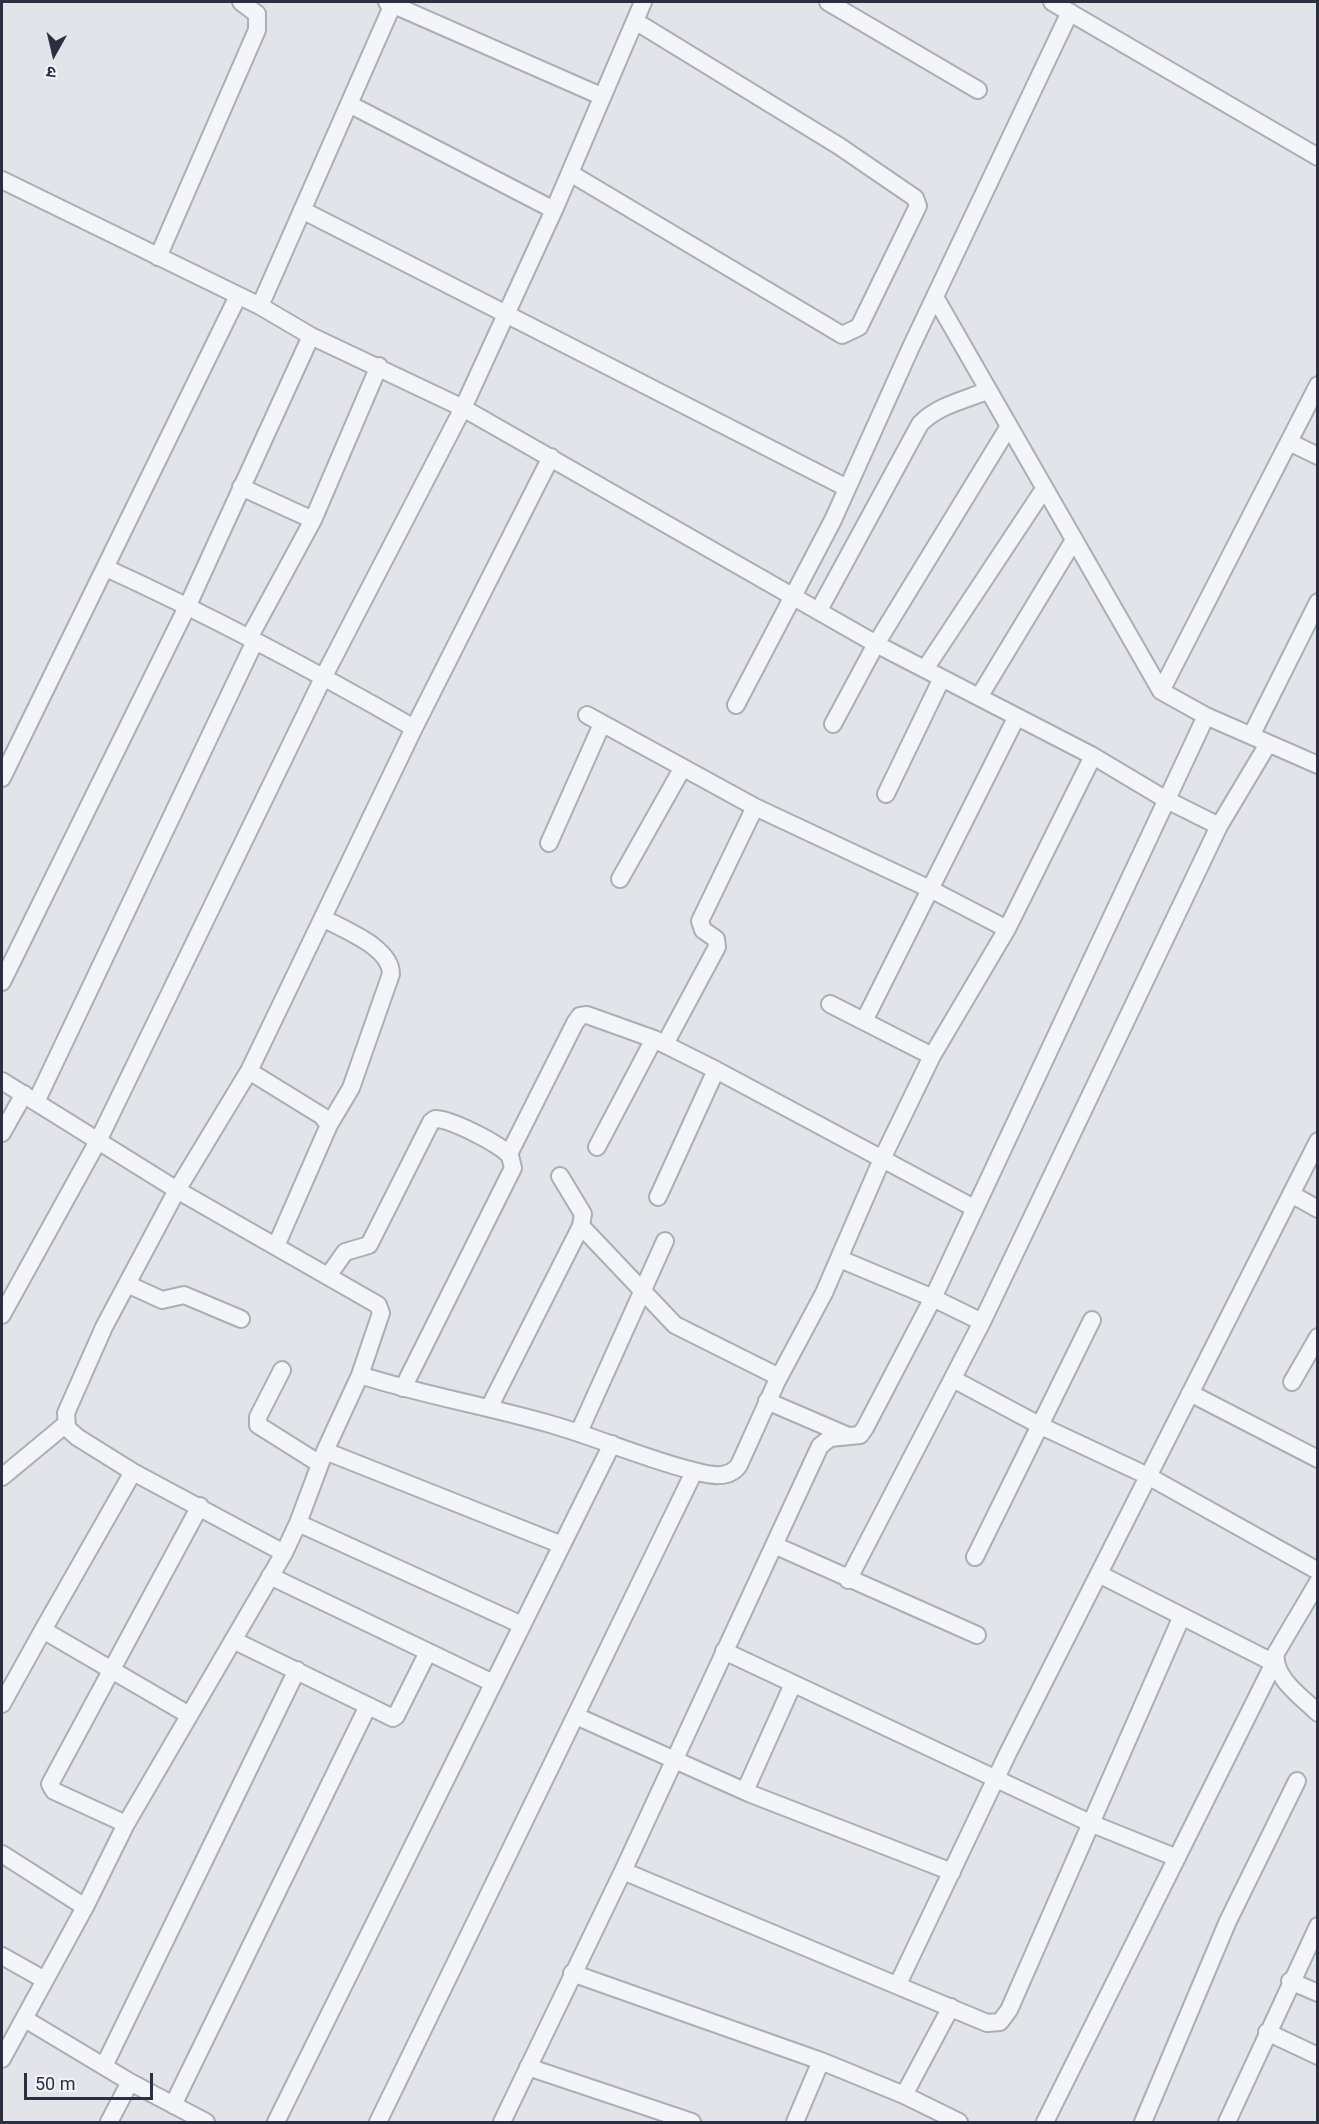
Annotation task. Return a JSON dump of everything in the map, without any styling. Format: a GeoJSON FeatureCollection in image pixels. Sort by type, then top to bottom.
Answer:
{"type":"FeatureCollection","features":[{"type":"Feature","properties":{"kind":"street"},"geometry":{"type":"LineString","coordinates":[[158,257],[257,30],[257,14],[241,2]]}},
{"type":"Feature","properties":{"kind":"street"},"geometry":{"type":"LineString","coordinates":[[2,1315],[98,1141],[324,676],[463,408],[505,311],[554,210],[643,2]]}},
{"type":"Feature","properties":{"kind":"street"},"geometry":{"type":"LineString","coordinates":[[828,2],[978,90]]}},
{"type":"Feature","properties":{"kind":"street"},"geometry":{"type":"LineString","coordinates":[[1052,2],[1317,157]]}},
{"type":"Feature","properties":{"kind":"street"},"geometry":{"type":"LineString","coordinates":[[260,306],[349,104],[390,3],[601,96]]}},
{"type":"Feature","properties":{"kind":"street"},"geometry":{"type":"LineString","coordinates":[[736,705],[847,488],[934,297],[1070,12]]}},
{"type":"Feature","properties":{"kind":"street"},"geometry":{"type":"LineString","coordinates":[[570,173],[842,335],[859,327],[918,206],[915,198],[839,146],[635,21]]}},
{"type":"Feature","properties":{"kind":"street"},"geometry":{"type":"LineString","coordinates":[[349,104],[554,210]]}},
{"type":"Feature","properties":{"kind":"street"},"geometry":{"type":"LineString","coordinates":[[2,180],[260,306],[311,336],[379,366],[463,408],[876,644],[1016,718],[1094,756],[1165,799],[1219,826]]}},
{"type":"Feature","properties":{"kind":"street"},"geometry":{"type":"LineString","coordinates":[[303,210],[505,311],[847,488]]}},
{"type":"Feature","properties":{"kind":"street"},"geometry":{"type":"LineString","coordinates":[[2,778],[238,296]]}},
{"type":"Feature","properties":{"kind":"street"},"geometry":{"type":"LineString","coordinates":[[934,297],[1161,691],[1206,716],[1252,734],[1268,744],[1317,765]]}},
{"type":"Feature","properties":{"kind":"street"},"geometry":{"type":"LineString","coordinates":[[2,982],[188,605],[311,336]]}},
{"type":"Feature","properties":{"kind":"street"},"geometry":{"type":"LineString","coordinates":[[2,1133],[30,1098],[252,639],[313,520],[379,366]]}},
{"type":"Feature","properties":{"kind":"street"},"geometry":{"type":"LineString","coordinates":[[1161,691],[1317,385]]}},
{"type":"Feature","properties":{"kind":"street"},"geometry":{"type":"LineString","coordinates":[[819,610],[920,424],[929,415],[944,407],[987,391]]}},
{"type":"Feature","properties":{"kind":"street"},"geometry":{"type":"LineString","coordinates":[[833,724],[876,644],[1008,428]]}},
{"type":"Feature","properties":{"kind":"street"},"geometry":{"type":"LineString","coordinates":[[1289,442],[1317,456]]}},
{"type":"Feature","properties":{"kind":"street"},"geometry":{"type":"LineString","coordinates":[[284,1552],[133,1472],[77,1437],[66,1424],[66,1413],[104,1327],[177,1190],[249,1071],[414,728],[551,457]]}},
{"type":"Feature","properties":{"kind":"street"},"geometry":{"type":"LineString","coordinates":[[241,487],[313,520]]}},
{"type":"Feature","properties":{"kind":"street"},"geometry":{"type":"LineString","coordinates":[[926,669],[1044,489]]}},
{"type":"Feature","properties":{"kind":"street"},"geometry":{"type":"LineString","coordinates":[[979,697],[1074,540]]}},
{"type":"Feature","properties":{"kind":"street"},"geometry":{"type":"LineString","coordinates":[[106,568],[188,605],[324,676],[414,728]]}},
{"type":"Feature","properties":{"kind":"street"},"geometry":{"type":"LineString","coordinates":[[1252,734],[1317,602]]}},
{"type":"Feature","properties":{"kind":"street"},"geometry":{"type":"LineString","coordinates":[[886,794],[942,678]]}},
{"type":"Feature","properties":{"kind":"street"},"geometry":{"type":"LineString","coordinates":[[587,715],[754,807],[932,890],[1007,929]]}},
{"type":"Feature","properties":{"kind":"street"},"geometry":{"type":"LineString","coordinates":[[502,2122],[623,1871],[820,1446],[830,1438],[860,1435],[865,1428],[933,1298],[1165,799],[1206,716]]}},
{"type":"Feature","properties":{"kind":"street"},"geometry":{"type":"LineString","coordinates":[[864,1021],[932,890],[1016,718]]}},
{"type":"Feature","properties":{"kind":"street"},"geometry":{"type":"LineString","coordinates":[[549,843],[602,724]]}},
{"type":"Feature","properties":{"kind":"street"},"geometry":{"type":"LineString","coordinates":[[848,1580],[982,1322],[1219,826],[1268,744]]}},
{"type":"Feature","properties":{"kind":"street"},"geometry":{"type":"LineString","coordinates":[[360,1375],[403,1388],[490,1406],[579,1432],[694,1472],[724,1476],[736,1470],[767,1401],[840,1259],[882,1159],[932,1056],[1007,929],[1094,756]]}},
{"type":"Feature","properties":{"kind":"street"},"geometry":{"type":"LineString","coordinates":[[620,879],[682,769]]}},
{"type":"Feature","properties":{"kind":"street"},"geometry":{"type":"LineString","coordinates":[[597,1147],[717,947],[716,939],[703,930],[700,921],[754,807]]}},
{"type":"Feature","properties":{"kind":"street"},"geometry":{"type":"LineString","coordinates":[[276,1246],[329,1125],[351,1088],[391,974],[391,965],[381,951],[323,918]]}},
{"type":"Feature","properties":{"kind":"street"},"geometry":{"type":"LineString","coordinates":[[830,1004],[932,1056]]}},
{"type":"Feature","properties":{"kind":"street"},"geometry":{"type":"LineString","coordinates":[[403,1388],[513,1168],[509,1154],[580,1016],[599,1017],[659,1042],[716,1070],[974,1208]]}},
{"type":"Feature","properties":{"kind":"street"},"geometry":{"type":"LineString","coordinates":[[658,1197],[716,1070]]}},
{"type":"Feature","properties":{"kind":"street"},"geometry":{"type":"LineString","coordinates":[[249,1071],[322,1116],[329,1125]]}},
{"type":"Feature","properties":{"kind":"street"},"geometry":{"type":"LineString","coordinates":[[2,1081],[177,1190],[381,1309],[360,1375],[322,1458],[298,1523],[284,1552],[126,1824],[85,1907],[43,1979],[25,2019],[2,2059]]}},
{"type":"Feature","properties":{"kind":"street"},"geometry":{"type":"LineString","coordinates":[[328,1276],[345,1252],[369,1245],[430,1122],[435,1119],[445,1120],[509,1154]]}},
{"type":"Feature","properties":{"kind":"street"},"geometry":{"type":"LineString","coordinates":[[898,1984],[995,1779],[1317,1141]]}},
{"type":"Feature","properties":{"kind":"street"},"geometry":{"type":"LineString","coordinates":[[490,1406],[581,1226],[583,1214],[560,1176]]}},
{"type":"Feature","properties":{"kind":"street"},"geometry":{"type":"LineString","coordinates":[[1291,1194],[1317,1209]]}},
{"type":"Feature","properties":{"kind":"street"},"geometry":{"type":"LineString","coordinates":[[581,1226],[675,1325],[779,1377]]}},
{"type":"Feature","properties":{"kind":"street"},"geometry":{"type":"LineString","coordinates":[[579,1432],[665,1241]]}},
{"type":"Feature","properties":{"kind":"street"},"geometry":{"type":"LineString","coordinates":[[840,1259],[933,1298],[982,1322]]}},
{"type":"Feature","properties":{"kind":"street"},"geometry":{"type":"LineString","coordinates":[[127,1284],[162,1300],[184,1295],[241,1319]]}},
{"type":"Feature","properties":{"kind":"street"},"geometry":{"type":"LineString","coordinates":[[975,1557],[1092,1320]]}},
{"type":"Feature","properties":{"kind":"street"},"geometry":{"type":"LineString","coordinates":[[1292,1382],[1317,1337]]}},
{"type":"Feature","properties":{"kind":"street"},"geometry":{"type":"LineString","coordinates":[[282,1370],[258,1417],[258,1425],[322,1458],[562,1545]]}},
{"type":"Feature","properties":{"kind":"street"},"geometry":{"type":"LineString","coordinates":[[953,1379],[1041,1426],[1148,1476],[1317,1571]]}},
{"type":"Feature","properties":{"kind":"street"},"geometry":{"type":"LineString","coordinates":[[1190,1393],[1317,1459]]}},
{"type":"Feature","properties":{"kind":"street"},"geometry":{"type":"LineString","coordinates":[[767,1401],[850,1436]]}},
{"type":"Feature","properties":{"kind":"street"},"geometry":{"type":"LineString","coordinates":[[2,1477],[66,1424]]}},
{"type":"Feature","properties":{"kind":"street"},"geometry":{"type":"LineString","coordinates":[[276,2122],[612,1444]]}},
{"type":"Feature","properties":{"kind":"street"},"geometry":{"type":"LineString","coordinates":[[2,1704],[133,1472]]}},
{"type":"Feature","properties":{"kind":"street"},"geometry":{"type":"LineString","coordinates":[[378,2122],[694,1472]]}},
{"type":"Feature","properties":{"kind":"street"},"geometry":{"type":"LineString","coordinates":[[126,1824],[54,1791],[50,1784],[200,1506]]}},
{"type":"Feature","properties":{"kind":"street"},"geometry":{"type":"LineString","coordinates":[[298,1523],[522,1625]]}},
{"type":"Feature","properties":{"kind":"street"},"geometry":{"type":"LineString","coordinates":[[774,1545],[848,1580],[977,1635]]}},
{"type":"Feature","properties":{"kind":"street"},"geometry":{"type":"LineString","coordinates":[[1099,1574],[1274,1663],[1282,1677],[1317,1713]]}},
{"type":"Feature","properties":{"kind":"street"},"geometry":{"type":"LineString","coordinates":[[270,1576],[493,1683]]}},
{"type":"Feature","properties":{"kind":"street"},"geometry":{"type":"LineString","coordinates":[[1045,2122],[1274,1663],[1276,1653],[1317,1582]]}},
{"type":"Feature","properties":{"kind":"street"},"geometry":{"type":"LineString","coordinates":[[623,1871],[987,2023],[1004,2020],[1182,1616]]}},
{"type":"Feature","properties":{"kind":"street"},"geometry":{"type":"LineString","coordinates":[[43,1630],[189,1714]]}},
{"type":"Feature","properties":{"kind":"street"},"geometry":{"type":"LineString","coordinates":[[233,1640],[395,1718],[428,1652]]}},
{"type":"Feature","properties":{"kind":"street"},"geometry":{"type":"LineString","coordinates":[[724,1651],[1090,1823],[1177,1858]]}},
{"type":"Feature","properties":{"kind":"street"},"geometry":{"type":"LineString","coordinates":[[104,2066],[297,1670]]}},
{"type":"Feature","properties":{"kind":"street"},"geometry":{"type":"LineString","coordinates":[[745,1791],[793,1684]]}},
{"type":"Feature","properties":{"kind":"street"},"geometry":{"type":"LineString","coordinates":[[173,2105],[368,1706]]}},
{"type":"Feature","properties":{"kind":"street"},"geometry":{"type":"LineString","coordinates":[[576,1716],[745,1791],[952,1872]]}},
{"type":"Feature","properties":{"kind":"street"},"geometry":{"type":"LineString","coordinates":[[1143,2122],[1227,1922],[1297,1781]]}},
{"type":"Feature","properties":{"kind":"street"},"geometry":{"type":"LineString","coordinates":[[2,1854],[85,1907]]}},
{"type":"Feature","properties":{"kind":"street"},"geometry":{"type":"LineString","coordinates":[[1227,2122],[1317,1926]]}},
{"type":"Feature","properties":{"kind":"street"},"geometry":{"type":"LineString","coordinates":[[2,1956],[43,1979]]}},
{"type":"Feature","properties":{"kind":"street"},"geometry":{"type":"LineString","coordinates":[[572,1973],[821,2061],[904,2095],[959,2122]]}},
{"type":"Feature","properties":{"kind":"street"},"geometry":{"type":"LineString","coordinates":[[1290,1981],[1317,1993]]}},
{"type":"Feature","properties":{"kind":"street"},"geometry":{"type":"LineString","coordinates":[[904,2095],[951,2007]]}},
{"type":"Feature","properties":{"kind":"street"},"geometry":{"type":"LineString","coordinates":[[25,2019],[198,2121]]}},
{"type":"Feature","properties":{"kind":"street"},"geometry":{"type":"LineString","coordinates":[[1267,2032],[1317,2056]]}},
{"type":"Feature","properties":{"kind":"street"},"geometry":{"type":"LineString","coordinates":[[795,2122],[821,2061]]}},
{"type":"Feature","properties":{"kind":"street"},"geometry":{"type":"LineString","coordinates":[[528,2067],[692,2122]]}},
{"type":"Feature","properties":{"kind":"street"},"geometry":{"type":"LineString","coordinates":[[109,2122],[130,2082]]}}]}
